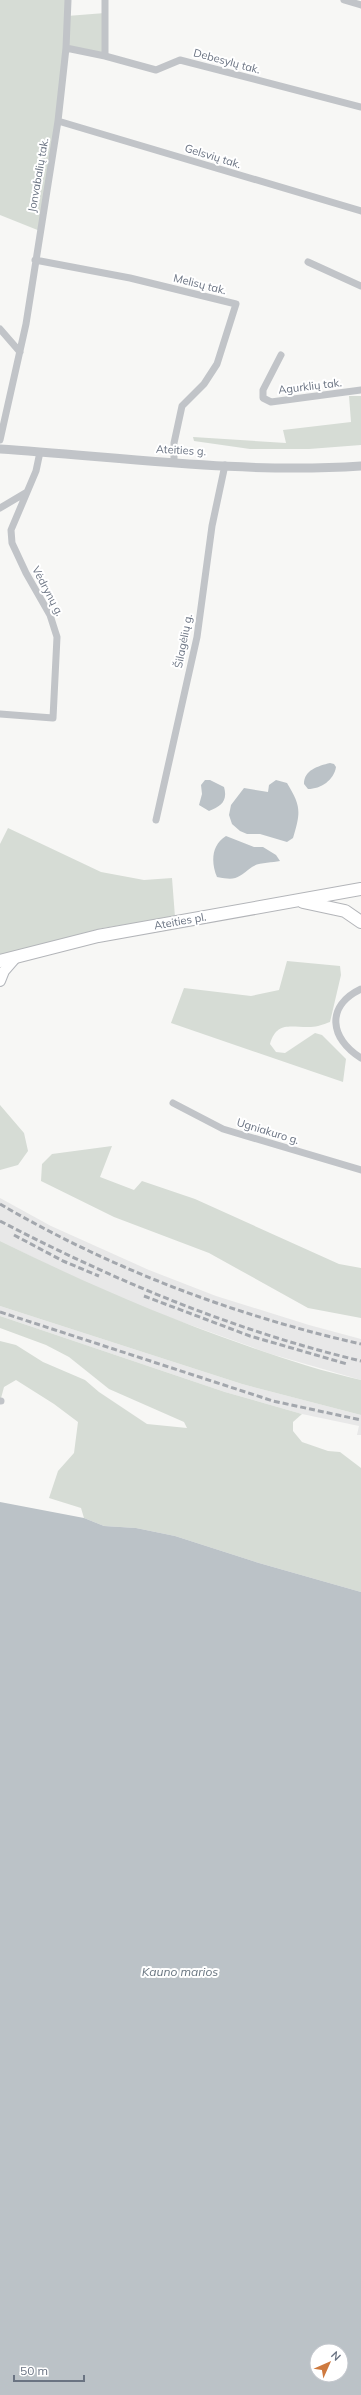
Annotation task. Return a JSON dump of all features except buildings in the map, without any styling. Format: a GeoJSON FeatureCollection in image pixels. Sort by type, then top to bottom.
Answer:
{"type":"FeatureCollection","features":[{"type":"Feature","properties":{"kind":"highway","name":"Ateities pl."},"geometry":{"type":"LineString","coordinates":[[0,961],[98,936],[361,889]]}},
{"type":"Feature","properties":{"kind":"highway"},"geometry":{"type":"LineString","coordinates":[[294,901],[345,911],[361,922]]}},
{"type":"Feature","properties":{"kind":"main road"},"geometry":{"type":"LineString","coordinates":[[0,981],[4,971],[17,956]]}},
{"type":"Feature","properties":{"kind":"street","name":"Jonvabalių tak."},"geometry":{"type":"LineString","coordinates":[[0,440],[20,352],[58,122],[66,48],[68,0]]}},
{"type":"Feature","properties":{"kind":"street"},"geometry":{"type":"LineString","coordinates":[[105,0],[106,56]]}},
{"type":"Feature","properties":{"kind":"street"},"geometry":{"type":"LineString","coordinates":[[344,0],[361,5]]}},
{"type":"Feature","properties":{"kind":"street","name":"Debesylų tak."},"geometry":{"type":"LineString","coordinates":[[66,48],[106,56],[156,70],[180,60],[361,107]]}},
{"type":"Feature","properties":{"kind":"street","name":"Gelsvių tak."},"geometry":{"type":"LineString","coordinates":[[58,122],[361,211]]}},
{"type":"Feature","properties":{"kind":"street","name":"Melisų tak."},"geometry":{"type":"LineString","coordinates":[[35,260],[130,278],[236,304],[217,364],[204,384],[182,406],[174,443],[174,462]]}},
{"type":"Feature","properties":{"kind":"street"},"geometry":{"type":"LineString","coordinates":[[308,262],[361,286]]}},
{"type":"Feature","properties":{"kind":"street"},"geometry":{"type":"LineString","coordinates":[[0,329],[20,352]]}},
{"type":"Feature","properties":{"kind":"street","name":"Agurklių tak."},"geometry":{"type":"LineString","coordinates":[[281,355],[263,390],[263,398],[271,402],[361,390]]}},
{"type":"Feature","properties":{"kind":"street","name":"Ateities g."},"geometry":{"type":"LineString","coordinates":[[0,449],[90,458],[225,465],[311,468],[361,466]]}},
{"type":"Feature","properties":{"kind":"street","name":"Vėdrynų g."},"geometry":{"type":"LineString","coordinates":[[0,714],[53,718],[57,637],[50,615],[26,573],[12,543],[11,530],[36,471],[40,452]]}},
{"type":"Feature","properties":{"kind":"street","name":"Šilagėlių g."},"geometry":{"type":"LineString","coordinates":[[156,820],[197,637],[212,526],[225,465]]}},
{"type":"Feature","properties":{"kind":"street"},"geometry":{"type":"LineString","coordinates":[[0,508],[27,492]]}},
{"type":"Feature","properties":{"kind":"street"},"geometry":{"type":"LineString","coordinates":[[361,989],[344,999],[338,1009],[336,1021],[338,1033],[344,1045],[361,1058]]}},
{"type":"Feature","properties":{"kind":"street","name":"Ugniakuro g."},"geometry":{"type":"LineString","coordinates":[[173,1104],[224,1129],[361,1170]]}},
{"type":"Feature","properties":{"kind":"shaded area"},"geometry":{"type":"Polygon","coordinates":[[[0,0],[68,0],[67,16],[105,13],[105,56],[66,48],[40,231],[0,215],[0,0]]]}},
{"type":"Feature","properties":{"kind":"shaded area"},"geometry":{"type":"Polygon","coordinates":[[[349,396],[361,396],[361,445],[309,449],[250,449],[194,441],[193,437],[286,443],[283,430],[351,422],[349,396]]]}},
{"type":"Feature","properties":{"kind":"shaded area"},"geometry":{"type":"Polygon","coordinates":[[[8,828],[101,872],[144,880],[172,878],[175,917],[103,928],[0,955],[0,844],[8,828]]]}},
{"type":"Feature","properties":{"kind":"shaded area"},"geometry":{"type":"Polygon","coordinates":[[[287,961],[340,966],[341,975],[330,1022],[313,1027],[292,1026],[281,1028],[273,1036],[270,1044],[276,1052],[285,1053],[315,1033],[322,1035],[346,1059],[343,1082],[171,1023],[184,988],[251,996],[279,990],[287,961]]]}},
{"type":"Feature","properties":{"kind":"shaded area"},"geometry":{"type":"Polygon","coordinates":[[[0,1105],[24,1133],[28,1151],[18,1165],[0,1170],[0,1105]]]}},
{"type":"Feature","properties":{"kind":"shaded area"},"geometry":{"type":"Polygon","coordinates":[[[112,1146],[100,1177],[134,1190],[142,1181],[195,1199],[339,1264],[361,1268],[361,1318],[308,1308],[209,1253],[114,1217],[41,1181],[42,1164],[52,1154],[112,1146]]]}},
{"type":"Feature","properties":{"kind":"shaded area"},"geometry":{"type":"Polygon","coordinates":[[[0,1198],[51,1226],[149,1270],[216,1296],[309,1325],[361,1339],[361,1380],[271,1354],[154,1312],[64,1273],[0,1241],[0,1198]]]}},
{"type":"Feature","properties":{"kind":"shaded area"},"geometry":{"type":"Polygon","coordinates":[[[0,1241],[89,1283],[180,1321],[286,1359],[331,1373],[361,1380],[361,1415],[242,1384],[0,1306],[0,1241]]]}},
{"type":"Feature","properties":{"kind":"shaded area"},"geometry":{"type":"Polygon","coordinates":[[[0,1306],[242,1384],[361,1415],[361,1435],[357,1435],[359,1426],[302,1414],[225,1392],[0,1316],[0,1306]]]}},
{"type":"Feature","properties":{"kind":"shaded area"},"geometry":{"type":"Polygon","coordinates":[[[0,1316],[225,1392],[302,1414],[293,1422],[293,1431],[302,1442],[328,1451],[340,1452],[361,1468],[361,1592],[259,1563],[175,1536],[136,1528],[104,1526],[84,1518],[81,1508],[49,1498],[58,1471],[74,1453],[78,1422],[54,1404],[16,1380],[4,1387],[0,1402],[0,1341],[16,1345],[43,1362],[85,1380],[99,1392],[147,1424],[187,1428],[184,1422],[109,1389],[69,1357],[46,1345],[0,1328],[0,1316]]]}},
{"type":"Feature","properties":{"kind":"water"},"geometry":{"type":"Polygon","coordinates":[[[330,763],[334,764],[336,767],[330,780],[318,787],[308,789],[304,784],[306,775],[316,767],[330,763]]]}},
{"type":"Feature","properties":{"kind":"water"},"geometry":{"type":"Polygon","coordinates":[[[205,780],[210,780],[224,787],[225,792],[224,799],[220,805],[209,811],[199,805],[202,794],[201,785],[205,780]]]}},
{"type":"Feature","properties":{"kind":"water"},"geometry":{"type":"Polygon","coordinates":[[[276,780],[287,783],[295,798],[298,809],[297,822],[293,838],[287,842],[260,834],[247,834],[240,831],[232,824],[229,815],[231,805],[244,788],[268,792],[269,785],[276,780]]]}},
{"type":"Feature","properties":{"kind":"water"},"geometry":{"type":"Polygon","coordinates":[[[226,836],[254,847],[263,847],[276,855],[280,861],[255,865],[236,878],[229,879],[217,877],[213,860],[215,849],[217,844],[226,836]]]}},
{"type":"Feature","properties":{"kind":"water","name":"Kauno marios"},"geometry":{"type":"Polygon","coordinates":[[[0,1502],[84,1518],[104,1526],[136,1528],[175,1536],[259,1563],[361,1592],[361,2395],[0,2395],[0,1502]]]}},
{"type":"Feature","properties":{"kind":"railway"},"geometry":{"type":"LineString","coordinates":[[0,1204],[42,1228],[175,1288],[221,1305],[267,1319],[314,1333],[361,1344]]}},
{"type":"Feature","properties":{"kind":"railway"},"geometry":{"type":"LineString","coordinates":[[0,1221],[87,1264],[176,1302],[268,1335],[361,1361]]}},
{"type":"Feature","properties":{"kind":"railway"},"geometry":{"type":"LineString","coordinates":[[14,1235],[63,1261],[99,1276]]}},
{"type":"Feature","properties":{"kind":"railway"},"geometry":{"type":"LineString","coordinates":[[144,1296],[250,1336],[347,1364]]}},
{"type":"Feature","properties":{"kind":"railway"},"geometry":{"type":"LineString","coordinates":[[0,1312],[273,1401],[361,1420]]}}]}
